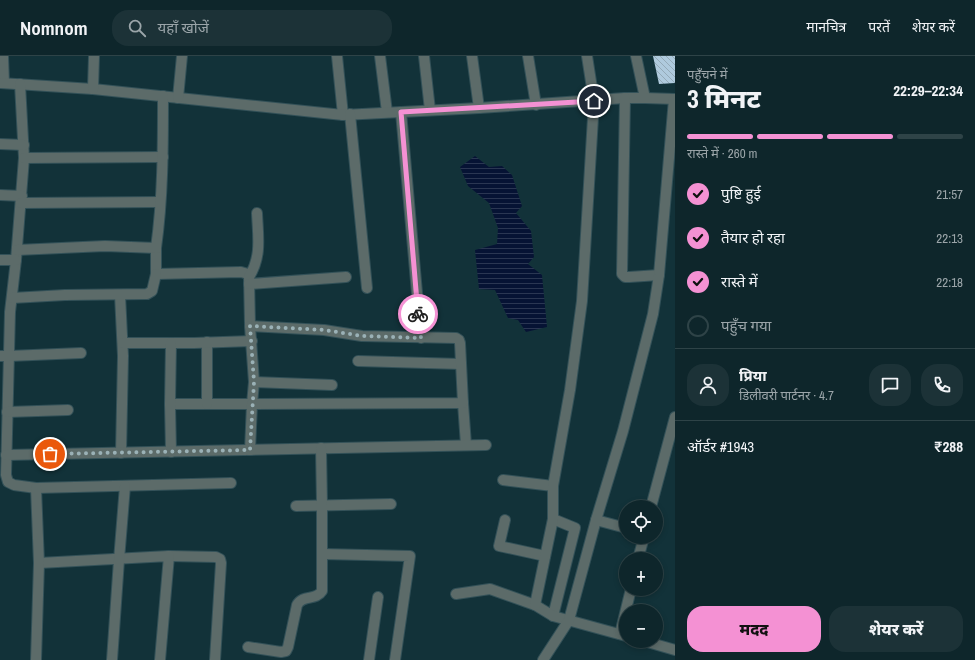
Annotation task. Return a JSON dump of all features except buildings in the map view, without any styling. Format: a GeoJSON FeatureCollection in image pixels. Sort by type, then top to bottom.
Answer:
{"type":"FeatureCollection","features":[{"type":"Feature","properties":{"kind":"street"},"geometry":{"type":"LineString","coordinates":[[2,56],[2,83],[93,89],[347,114],[536,105],[625,98],[675,99],[653,314],[624,431],[596,520],[569,620],[543,660]]}},
{"type":"Feature","properties":{"kind":"street"},"geometry":{"type":"LineString","coordinates":[[93,89],[94,56]]}},
{"type":"Feature","properties":{"kind":"street"},"geometry":{"type":"LineString","coordinates":[[178,98],[182,56]]}},
{"type":"Feature","properties":{"kind":"street"},"geometry":{"type":"LineString","coordinates":[[337,56],[347,114],[368,288]]}},
{"type":"Feature","properties":{"kind":"street"},"geometry":{"type":"LineString","coordinates":[[380,56],[387,112]]}},
{"type":"Feature","properties":{"kind":"street"},"geometry":{"type":"LineString","coordinates":[[424,56],[430,110]]}},
{"type":"Feature","properties":{"kind":"street"},"geometry":{"type":"LineString","coordinates":[[472,56],[479,108]]}},
{"type":"Feature","properties":{"kind":"street"},"geometry":{"type":"LineString","coordinates":[[528,56],[536,105]]}},
{"type":"Feature","properties":{"kind":"street"},"geometry":{"type":"LineString","coordinates":[[535,605],[552,519],[553,486],[570,390],[582,301],[594,101],[587,56]]}},
{"type":"Feature","properties":{"kind":"street"},"geometry":{"type":"LineString","coordinates":[[636,56],[645,98]]}},
{"type":"Feature","properties":{"kind":"street"},"geometry":{"type":"LineString","coordinates":[[20,84],[24,158],[12,298],[5,312],[7,412],[6,475],[8,482],[14,485],[36,488],[231,483]]}},
{"type":"Feature","properties":{"kind":"street"},"geometry":{"type":"LineString","coordinates":[[12,298],[65,295],[147,294],[152,291],[156,274],[156,248],[163,157],[163,96]]}},
{"type":"Feature","properties":{"kind":"street"},"geometry":{"type":"LineString","coordinates":[[625,98],[622,274],[625,277],[658,275]]}},
{"type":"Feature","properties":{"kind":"street"},"geometry":{"type":"LineString","coordinates":[[401,112],[421,338]]}},
{"type":"Feature","properties":{"kind":"street"},"geometry":{"type":"LineString","coordinates":[[0,144],[24,146]]}},
{"type":"Feature","properties":{"kind":"street"},"geometry":{"type":"LineString","coordinates":[[24,158],[163,157]]}},
{"type":"Feature","properties":{"kind":"street"},"geometry":{"type":"LineString","coordinates":[[0,195],[21,199],[160,202]]}},
{"type":"Feature","properties":{"kind":"street"},"geometry":{"type":"LineString","coordinates":[[249,281],[258,258],[256,213]]}},
{"type":"Feature","properties":{"kind":"street"},"geometry":{"type":"LineString","coordinates":[[0,260],[16,255],[105,246],[156,248]]}},
{"type":"Feature","properties":{"kind":"street"},"geometry":{"type":"LineString","coordinates":[[156,274],[241,272],[248,274],[254,382],[250,450]]}},
{"type":"Feature","properties":{"kind":"street"},"geometry":{"type":"LineString","coordinates":[[249,281],[346,277]]}},
{"type":"Feature","properties":{"kind":"street"},"geometry":{"type":"LineString","coordinates":[[120,295],[122,343],[122,453]]}},
{"type":"Feature","properties":{"kind":"street"},"geometry":{"type":"LineString","coordinates":[[250,326],[324,330],[362,336],[421,338],[452,337],[459,340],[466,445]]}},
{"type":"Feature","properties":{"kind":"street"},"geometry":{"type":"LineString","coordinates":[[122,343],[252,341]]}},
{"type":"Feature","properties":{"kind":"street"},"geometry":{"type":"LineString","coordinates":[[207,342],[207,404]]}},
{"type":"Feature","properties":{"kind":"street"},"geometry":{"type":"LineString","coordinates":[[171,343],[171,452]]}},
{"type":"Feature","properties":{"kind":"street"},"geometry":{"type":"LineString","coordinates":[[5,356],[81,353]]}},
{"type":"Feature","properties":{"kind":"street"},"geometry":{"type":"LineString","coordinates":[[358,361],[461,364]]}},
{"type":"Feature","properties":{"kind":"street"},"geometry":{"type":"LineString","coordinates":[[254,382],[332,385]]}},
{"type":"Feature","properties":{"kind":"street"},"geometry":{"type":"LineString","coordinates":[[170,404],[463,403]]}},
{"type":"Feature","properties":{"kind":"street"},"geometry":{"type":"LineString","coordinates":[[7,412],[68,410]]}},
{"type":"Feature","properties":{"kind":"street"},"geometry":{"type":"LineString","coordinates":[[653,500],[675,417]]}},
{"type":"Feature","properties":{"kind":"street"},"geometry":{"type":"LineString","coordinates":[[6,455],[486,445]]}},
{"type":"Feature","properties":{"kind":"street"},"geometry":{"type":"LineString","coordinates":[[248,648],[281,652],[286,651],[296,605],[299,600],[316,597],[320,595],[322,591],[321,448]]}},
{"type":"Feature","properties":{"kind":"street"},"geometry":{"type":"LineString","coordinates":[[503,480],[553,486]]}},
{"type":"Feature","properties":{"kind":"street"},"geometry":{"type":"LineString","coordinates":[[112,660],[125,486]]}},
{"type":"Feature","properties":{"kind":"street"},"geometry":{"type":"LineString","coordinates":[[36,488],[39,563],[36,660]]}},
{"type":"Feature","properties":{"kind":"street"},"geometry":{"type":"LineString","coordinates":[[296,506],[391,504]]}},
{"type":"Feature","properties":{"kind":"street"},"geometry":{"type":"LineString","coordinates":[[552,519],[575,528],[553,616]]}},
{"type":"Feature","properties":{"kind":"street"},"geometry":{"type":"LineString","coordinates":[[505,520],[499,546],[545,556]]}},
{"type":"Feature","properties":{"kind":"street"},"geometry":{"type":"LineString","coordinates":[[596,520],[619,526]]}},
{"type":"Feature","properties":{"kind":"street"},"geometry":{"type":"LineString","coordinates":[[322,554],[410,556],[395,660]]}},
{"type":"Feature","properties":{"kind":"street"},"geometry":{"type":"LineString","coordinates":[[39,563],[119,560],[169,556],[216,557],[220,559],[216,660]]}},
{"type":"Feature","properties":{"kind":"street"},"geometry":{"type":"LineString","coordinates":[[160,660],[169,556]]}},
{"type":"Feature","properties":{"kind":"street"},"geometry":{"type":"LineString","coordinates":[[456,594],[490,589],[535,605],[553,616],[619,633]]}},
{"type":"Feature","properties":{"kind":"street"},"geometry":{"type":"LineString","coordinates":[[369,660],[378,597]]}},
{"type":"Feature","properties":{"kind":"street"},"geometry":{"type":"LineString","coordinates":[[663,647],[675,650]]}},
{"type":"Feature","properties":{"kind":"water"},"geometry":{"type":"Polygon","coordinates":[[[475,156],[489,167],[502,166],[512,175],[522,206],[516,213],[531,231],[534,257],[528,264],[542,275],[547,327],[526,332],[518,320],[508,318],[495,290],[479,289],[475,250],[497,244],[498,228],[489,203],[468,186],[460,167],[475,156]]]}},
{"type":"Feature","properties":{"kind":"way so far"},"geometry":{"type":"LineString","coordinates":[[50,454],[250,450],[254,382],[250,326],[324,330],[362,336],[421,338],[418,314]]}},
{"type":"Feature","properties":{"kind":"route"},"geometry":{"type":"LineString","coordinates":[[418,314],[401,112],[594,101]]}}]}
